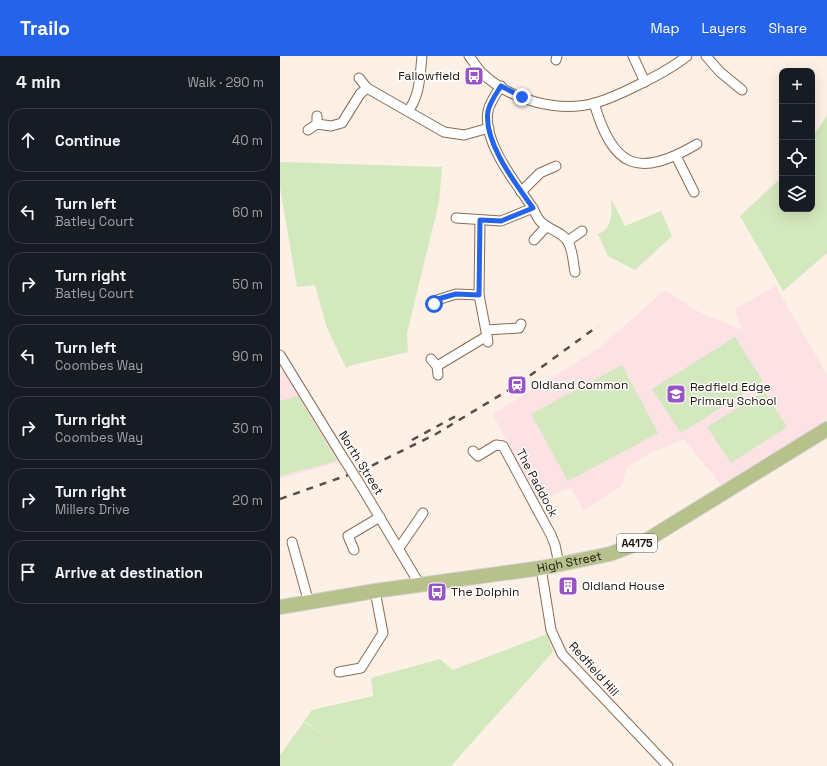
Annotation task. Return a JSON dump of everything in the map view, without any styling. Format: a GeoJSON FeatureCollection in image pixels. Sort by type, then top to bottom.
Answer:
{"type":"FeatureCollection","features":[{"type":"Feature","properties":{"kind":"main road","name":"High Street"},"geometry":{"type":"LineString","coordinates":[[280,607],[375,591],[541,568],[610,554],[647,540],[827,429]]}},
{"type":"Feature","properties":{"kind":"street"},"geometry":{"type":"LineString","coordinates":[[408,111],[414,103],[417,94],[418,57],[426,56]]}},
{"type":"Feature","properties":{"kind":"street"},"geometry":{"type":"LineString","coordinates":[[469,56],[482,73],[501,86],[522,97],[546,106],[563,107],[594,103],[615,96],[664,72],[686,56]]}},
{"type":"Feature","properties":{"kind":"street"},"geometry":{"type":"LineString","coordinates":[[633,56],[645,82]]}},
{"type":"Feature","properties":{"kind":"street"},"geometry":{"type":"LineString","coordinates":[[706,56],[720,72],[742,90]]}},
{"type":"Feature","properties":{"kind":"street"},"geometry":{"type":"LineString","coordinates":[[359,78],[367,88],[444,132],[464,135],[489,128]]}},
{"type":"Feature","properties":{"kind":"street"},"geometry":{"type":"LineString","coordinates":[[501,86],[488,110],[489,128],[504,168],[533,208],[538,219],[546,227],[560,234],[568,241],[572,253],[575,272]]}},
{"type":"Feature","properties":{"kind":"street"},"geometry":{"type":"LineString","coordinates":[[308,130],[317,120],[331,126],[342,123],[360,94],[367,88]]}},
{"type":"Feature","properties":{"kind":"street"},"geometry":{"type":"LineString","coordinates":[[594,103],[601,127],[618,154],[630,162],[643,165],[659,162],[676,156],[697,144]]}},
{"type":"Feature","properties":{"kind":"street"},"geometry":{"type":"LineString","coordinates":[[676,156],[694,192]]}},
{"type":"Feature","properties":{"kind":"street"},"geometry":{"type":"LineString","coordinates":[[521,192],[540,173],[556,166]]}},
{"type":"Feature","properties":{"kind":"street"},"geometry":{"type":"LineString","coordinates":[[456,218],[501,221],[533,208]]}},
{"type":"Feature","properties":{"kind":"street"},"geometry":{"type":"LineString","coordinates":[[480,220],[479,295],[487,336]]}},
{"type":"Feature","properties":{"kind":"street"},"geometry":{"type":"LineString","coordinates":[[534,240],[546,227]]}},
{"type":"Feature","properties":{"kind":"street"},"geometry":{"type":"LineString","coordinates":[[568,241],[582,231]]}},
{"type":"Feature","properties":{"kind":"street"},"geometry":{"type":"LineString","coordinates":[[434,300],[456,294],[479,295]]}},
{"type":"Feature","properties":{"kind":"street"},"geometry":{"type":"LineString","coordinates":[[435,367],[487,336],[519,328],[521,324]]}},
{"type":"Feature","properties":{"kind":"street","name":"North Street"},"geometry":{"type":"LineString","coordinates":[[280,355],[399,548],[420,585]]}},
{"type":"Feature","properties":{"kind":"street","name":"The Paddock"},"geometry":{"type":"LineString","coordinates":[[473,451],[478,456],[496,445],[503,446],[551,536],[555,545],[559,564]]}},
{"type":"Feature","properties":{"kind":"street"},"geometry":{"type":"LineString","coordinates":[[399,548],[423,513]]}},
{"type":"Feature","properties":{"kind":"street"},"geometry":{"type":"LineString","coordinates":[[354,550],[348,536],[380,517]]}},
{"type":"Feature","properties":{"kind":"street"},"geometry":{"type":"LineString","coordinates":[[292,542],[309,603]]}},
{"type":"Feature","properties":{"kind":"street","name":"Redfield Hill"},"geometry":{"type":"LineString","coordinates":[[541,568],[551,630],[562,654],[668,766]]}},
{"type":"Feature","properties":{"kind":"street"},"geometry":{"type":"LineString","coordinates":[[339,672],[361,668],[383,633],[375,591]]}},
{"type":"Feature","properties":{"kind":"shaded area","name":"Redfield Edge Primary School"},"geometry":{"type":"Polygon","coordinates":[[[776,286],[827,375],[827,423],[721,485],[684,439],[654,451],[627,467],[622,485],[584,511],[571,488],[536,501],[493,414],[598,349],[665,290],[699,312],[742,330],[735,309],[776,286]]]}},
{"type":"Feature","properties":{"kind":"shaded area"},"geometry":{"type":"Polygon","coordinates":[[[284,371],[339,462],[280,479],[280,373],[284,371]]]}},
{"type":"Feature","properties":{"kind":"green space"},"geometry":{"type":"Polygon","coordinates":[[[827,115],[827,253],[783,291],[740,216],[779,180],[779,212],[815,212],[815,133],[827,115]]]}},
{"type":"Feature","properties":{"kind":"green space"},"geometry":{"type":"Polygon","coordinates":[[[280,162],[442,167],[439,202],[407,333],[408,352],[346,368],[327,328],[315,285],[297,287],[280,188],[280,162]]]}},
{"type":"Feature","properties":{"kind":"green space"},"geometry":{"type":"Polygon","coordinates":[[[611,199],[625,226],[661,211],[672,236],[635,270],[608,256],[598,234],[603,232],[609,224],[612,209],[611,199]]]}},
{"type":"Feature","properties":{"kind":"green space"},"geometry":{"type":"Polygon","coordinates":[[[735,337],[763,381],[681,433],[652,389],[735,337]]]}},
{"type":"Feature","properties":{"kind":"green space"},"geometry":{"type":"Polygon","coordinates":[[[622,365],[658,433],[568,481],[531,414],[622,365]]]}},
{"type":"Feature","properties":{"kind":"green space"},"geometry":{"type":"Polygon","coordinates":[[[764,391],[787,427],[731,463],[707,427],[764,391]]]}},
{"type":"Feature","properties":{"kind":"green space"},"geometry":{"type":"Polygon","coordinates":[[[298,396],[337,461],[280,476],[280,401],[298,396]]]}},
{"type":"Feature","properties":{"kind":"green space"},"geometry":{"type":"Polygon","coordinates":[[[547,634],[553,652],[451,766],[280,766],[280,755],[304,722],[331,740],[304,721],[312,710],[373,696],[371,678],[440,659],[453,670],[547,634]]]}},
{"type":"Feature","properties":{"kind":"railway"},"geometry":{"type":"LineString","coordinates":[[280,499],[365,469],[436,434],[517,385],[598,326]]}},
{"type":"Feature","properties":{"kind":"railway"},"geometry":{"type":"LineString","coordinates":[[412,440],[456,416]]}},
{"type":"Feature","properties":{"kind":"place","name":"Fallowfield"},"geometry":{"type":"Point","coordinates":[474,76]}},
{"type":"Feature","properties":{"kind":"place","name":"Oldland Common"},"geometry":{"type":"Point","coordinates":[517,385]}},
{"type":"Feature","properties":{"kind":"place","name":"Redfield Edge Primary School"},"geometry":{"type":"Point","coordinates":[676,394]}},
{"type":"Feature","properties":{"kind":"place","name":"Oldland House"},"geometry":{"type":"Point","coordinates":[568,586]}},
{"type":"Feature","properties":{"kind":"place","name":"The Dolphin"},"geometry":{"type":"Point","coordinates":[437,592]}},
{"type":"Feature","properties":{"kind":"route"},"geometry":{"type":"LineString","coordinates":[[434,304],[434,300],[445,296],[456,294],[479,295],[480,220],[501,221],[533,208],[504,168],[489,128],[488,118],[488,110],[493,98],[501,86],[522,97]]}}]}
